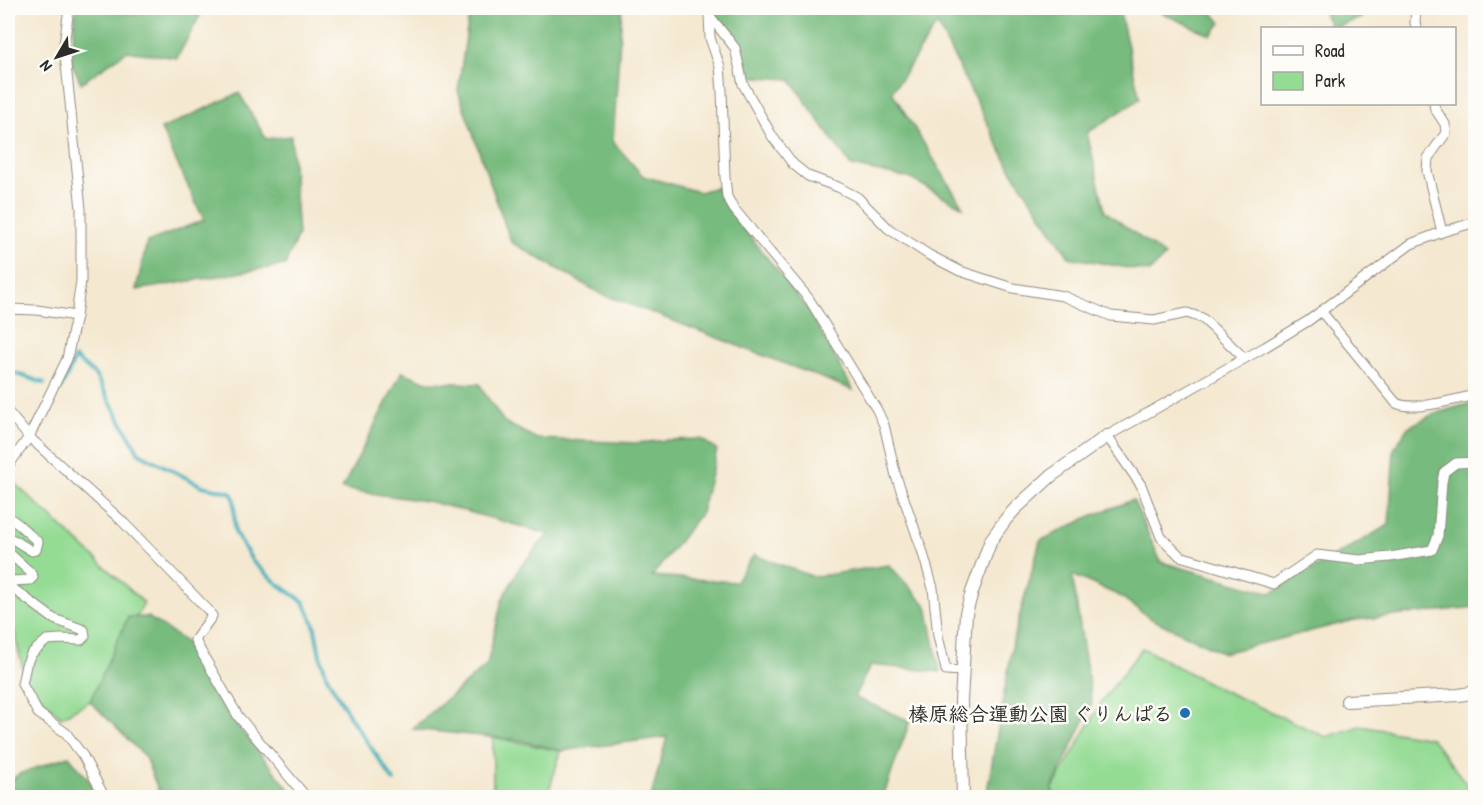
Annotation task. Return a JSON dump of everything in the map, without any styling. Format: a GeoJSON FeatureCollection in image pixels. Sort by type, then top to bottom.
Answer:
{"type":"FeatureCollection","features":[{"type":"Feature","properties":{"kind":"street"},"geometry":{"type":"LineString","coordinates":[[8,465],[29,437],[67,359],[81,281],[81,209],[64,45],[69,8]]}},
{"type":"Feature","properties":{"kind":"street"},"geometry":{"type":"LineString","coordinates":[[1416,8],[1417,27]]}},
{"type":"Feature","properties":{"kind":"street"},"geometry":{"type":"LineString","coordinates":[[707,11],[735,48],[743,84],[772,136],[793,164],[808,176],[857,197],[889,229],[929,255],[960,271],[1013,288],[1063,296],[1111,316],[1154,320],[1188,313],[1202,318],[1244,358]]}},
{"type":"Feature","properties":{"kind":"street"},"geometry":{"type":"LineString","coordinates":[[707,11],[710,38],[720,67],[727,197],[808,298],[877,410],[884,425],[896,476],[933,588],[938,636],[946,670],[962,671]]}},
{"type":"Feature","properties":{"kind":"street"},"geometry":{"type":"LineString","coordinates":[[1434,105],[1446,133],[1428,159],[1427,171],[1442,232]]}},
{"type":"Feature","properties":{"kind":"street"},"geometry":{"type":"LineString","coordinates":[[963,798],[961,701],[966,613],[991,540],[1011,513],[1069,462],[1107,436],[1308,321],[1411,244],[1476,221]]}},
{"type":"Feature","properties":{"kind":"street"},"geometry":{"type":"LineString","coordinates":[[8,309],[37,310],[76,316]]}},
{"type":"Feature","properties":{"kind":"street"},"geometry":{"type":"LineString","coordinates":[[1321,311],[1395,403],[1413,407],[1476,395]]}},
{"type":"Feature","properties":{"kind":"street"},"geometry":{"type":"LineString","coordinates":[[8,412],[29,437],[122,521],[208,610],[212,616],[195,640],[199,648],[238,716],[307,798]]}},
{"type":"Feature","properties":{"kind":"street"},"geometry":{"type":"LineString","coordinates":[[1107,436],[1141,485],[1161,537],[1180,556],[1274,584],[1317,555],[1359,560],[1432,550],[1438,536],[1444,472],[1456,463],[1476,462]]}},
{"type":"Feature","properties":{"kind":"street"},"geometry":{"type":"LineString","coordinates":[[8,517],[38,542],[38,547],[32,551],[8,538]]}},
{"type":"Feature","properties":{"kind":"street"},"geometry":{"type":"LineString","coordinates":[[8,552],[33,577],[30,580],[12,581],[8,585],[54,619],[84,630],[85,636],[81,640],[46,640],[31,654],[21,684],[38,713],[66,733],[82,756],[105,798]]}},
{"type":"Feature","properties":{"kind":"street"},"geometry":{"type":"LineString","coordinates":[[1347,701],[1459,695],[1476,692]]}},
{"type":"Feature","properties":{"kind":"green space"},"geometry":{"type":"Polygon","coordinates":[[[76,8],[107,8],[135,15],[145,8],[204,8],[177,58],[127,51],[81,83],[71,61],[76,8]]]}},
{"type":"Feature","properties":{"kind":"green space"},"geometry":{"type":"Polygon","coordinates":[[[470,8],[622,8],[613,142],[643,176],[699,192],[717,187],[727,207],[809,311],[853,390],[601,294],[511,242],[458,91],[470,8]]]}},
{"type":"Feature","properties":{"kind":"green space"},"geometry":{"type":"Polygon","coordinates":[[[711,8],[1119,8],[1140,99],[1087,133],[1105,211],[1165,256],[1149,272],[1069,257],[1010,168],[937,24],[892,92],[963,207],[909,178],[851,166],[790,79],[746,76],[740,47],[711,8]]]}},
{"type":"Feature","properties":{"kind":"green space"},"geometry":{"type":"Polygon","coordinates":[[[1151,8],[1209,8],[1221,23],[1211,35],[1151,8]]]}},
{"type":"Feature","properties":{"kind":"green space"},"geometry":{"type":"Polygon","coordinates":[[[1321,8],[1362,8],[1361,18],[1331,27],[1321,8]]]}},
{"type":"Feature","properties":{"kind":"green space"},"geometry":{"type":"Polygon","coordinates":[[[239,93],[266,139],[291,136],[298,235],[285,265],[136,290],[147,242],[204,220],[161,129],[239,93]]]}},
{"type":"Feature","properties":{"kind":"green space"},"geometry":{"type":"Polygon","coordinates":[[[402,372],[427,382],[480,384],[504,422],[537,439],[636,443],[701,439],[717,450],[701,513],[652,576],[735,582],[754,555],[814,577],[889,565],[927,606],[940,672],[871,665],[854,697],[910,721],[884,794],[885,797],[651,797],[667,737],[561,751],[519,740],[412,729],[487,665],[502,600],[520,567],[549,534],[432,502],[342,489],[402,372]]]}},
{"type":"Feature","properties":{"kind":"green space"},"geometry":{"type":"Polygon","coordinates":[[[1475,403],[1475,607],[1355,620],[1223,653],[1150,618],[1120,596],[1072,575],[1092,704],[1052,789],[1055,797],[986,798],[1014,636],[1040,541],[1091,516],[1133,500],[1161,562],[1271,593],[1389,525],[1394,449],[1408,427],[1434,414],[1475,403]]]}},
{"type":"Feature","properties":{"kind":"green space"},"geometry":{"type":"Polygon","coordinates":[[[11,480],[144,603],[90,701],[61,717],[26,682],[8,606],[8,499],[11,480]]]}},
{"type":"Feature","properties":{"kind":"green space"},"geometry":{"type":"Polygon","coordinates":[[[128,617],[148,617],[187,643],[206,683],[293,797],[161,797],[145,757],[90,701],[128,617]]]}},
{"type":"Feature","properties":{"kind":"green space","name":"榛原総合運動公園 ぐりんぱる"},"geometry":{"type":"Polygon","coordinates":[[[1142,648],[1218,688],[1326,737],[1360,726],[1431,738],[1476,797],[1055,798],[1052,790],[1102,701],[1142,648]]]}},
{"type":"Feature","properties":{"kind":"green space"},"geometry":{"type":"Polygon","coordinates":[[[493,737],[561,751],[547,797],[493,797],[493,737]]]}},
{"type":"Feature","properties":{"kind":"green space"},"geometry":{"type":"Polygon","coordinates":[[[69,756],[91,783],[99,797],[8,797],[8,783],[19,774],[69,756]]]}},
{"type":"Feature","properties":{"kind":"waterway"},"geometry":{"type":"LineString","coordinates":[[61,389],[75,358],[95,375],[139,453],[202,486],[230,492],[234,498],[235,532],[253,562],[278,584],[304,602],[314,624],[327,677],[352,720],[394,781]]}},
{"type":"Feature","properties":{"kind":"waterway"},"geometry":{"type":"LineString","coordinates":[[8,371],[44,383]]}},
{"type":"Feature","properties":{"kind":"place","name":"榛原総合運動公園 ぐりんぱる"},"geometry":{"type":"Point","coordinates":[1185,713]}}]}
